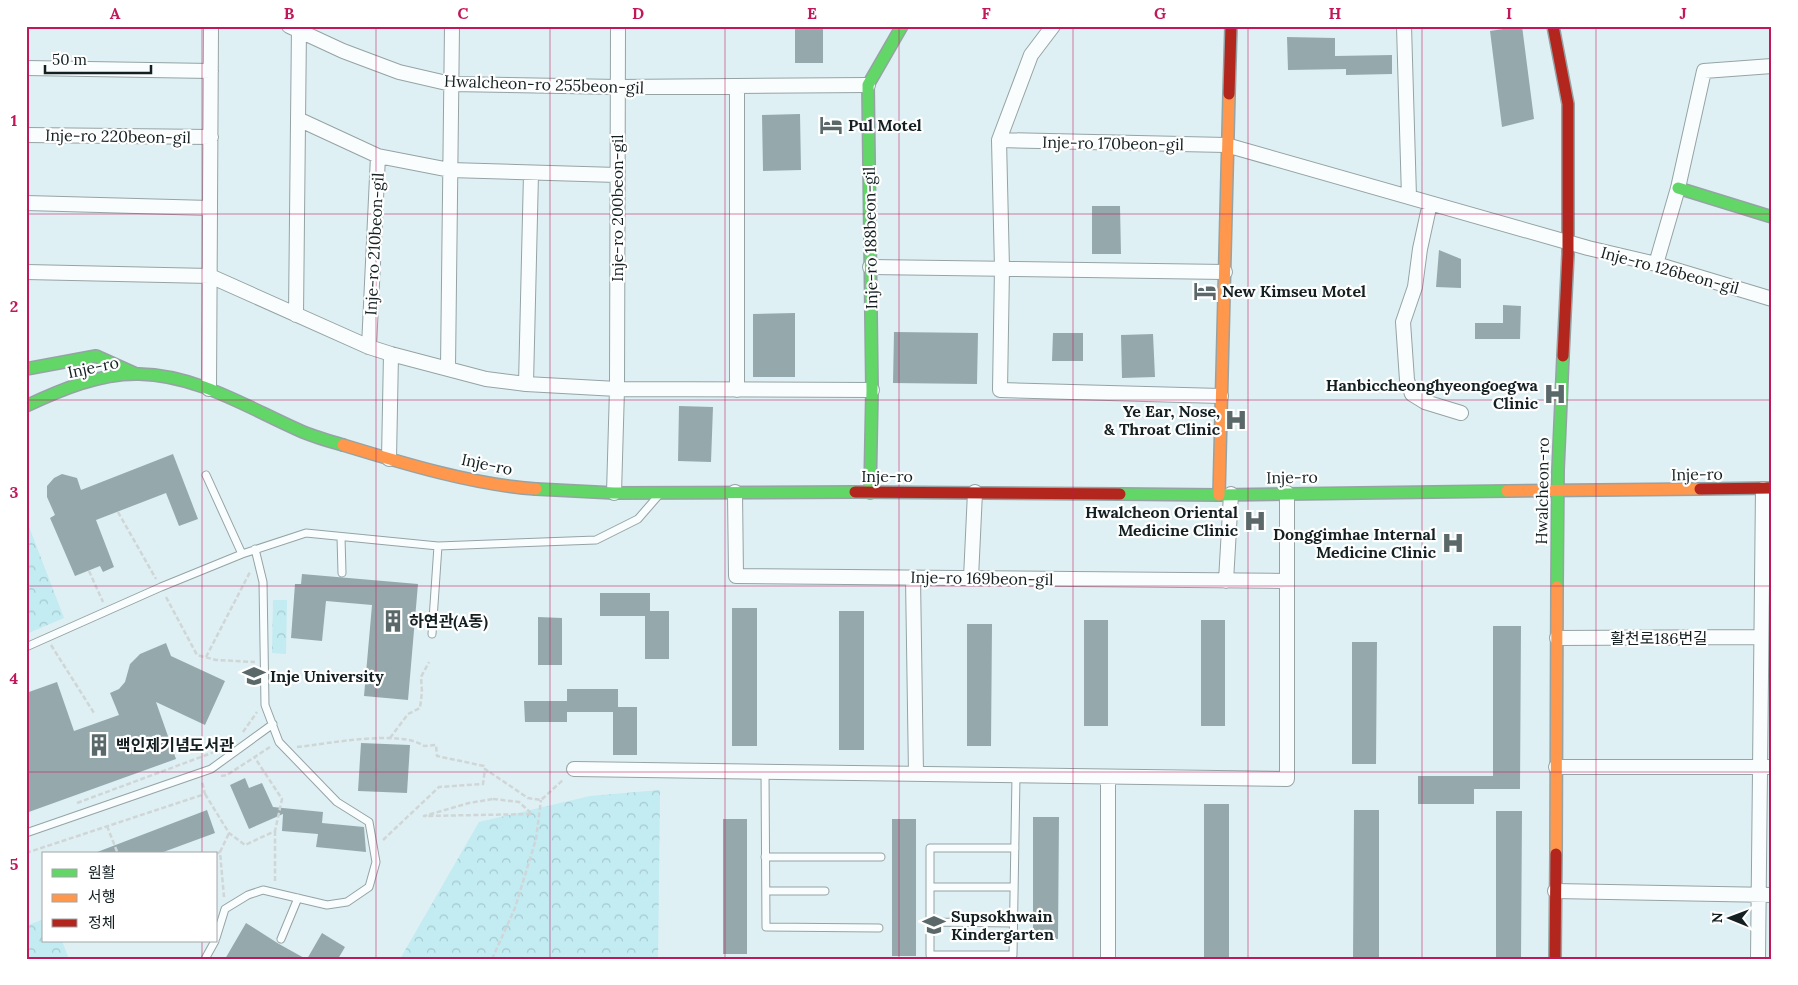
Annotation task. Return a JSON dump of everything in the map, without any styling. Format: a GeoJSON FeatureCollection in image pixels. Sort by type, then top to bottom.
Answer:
{"type":"FeatureCollection","features":[{"type":"Feature","properties":{"kind":"street","name":"Inje-ro 220beon-gil"},"geometry":{"type":"LineString","coordinates":[[209,389],[211,26]]}},
{"type":"Feature","properties":{"kind":"street"},"geometry":{"type":"LineString","coordinates":[[448,368],[452,26]]}},
{"type":"Feature","properties":{"kind":"street","name":"Inje-ro 200beon-gil"},"geometry":{"type":"LineString","coordinates":[[614,493],[617,389],[618,26]]}},
{"type":"Feature","properties":{"kind":"street"},"geometry":{"type":"LineString","coordinates":[[868,85],[902,26]]}},
{"type":"Feature","properties":{"kind":"street"},"geometry":{"type":"LineString","coordinates":[[1053,26],[1031,55],[999,140],[1002,268],[1000,390],[1221,396]]}},
{"type":"Feature","properties":{"kind":"street"},"geometry":{"type":"LineString","coordinates":[[1226,581],[1221,396],[1226,145],[1231,26]]}},
{"type":"Feature","properties":{"kind":"street"},"geometry":{"type":"LineString","coordinates":[[1404,26],[1409,197]]}},
{"type":"Feature","properties":{"kind":"street","name":"Hwalcheon-ro"},"geometry":{"type":"LineString","coordinates":[[1553,26],[1568,104],[1568,242],[1558,492],[1555,959]]}},
{"type":"Feature","properties":{"kind":"street","name":"Hwalcheon-ro 255beon-gil"},"geometry":{"type":"LineString","coordinates":[[296,315],[298,119],[296,28],[343,51],[399,72],[451,84],[618,88],[868,85]]}},
{"type":"Feature","properties":{"kind":"street"},"geometry":{"type":"LineString","coordinates":[[1656,264],[1678,188],[1704,71],[1772,66]]}},
{"type":"Feature","properties":{"kind":"street"},"geometry":{"type":"LineString","coordinates":[[26,68],[211,71]]}},
{"type":"Feature","properties":{"kind":"street","name":"Inje-ro 188beon-gil"},"geometry":{"type":"LineString","coordinates":[[868,85],[872,390],[870,493]]}},
{"type":"Feature","properties":{"kind":"street"},"geometry":{"type":"LineString","coordinates":[[737,88],[737,390]]}},
{"type":"Feature","properties":{"kind":"street"},"geometry":{"type":"LineString","coordinates":[[298,119],[378,156]]}},
{"type":"Feature","properties":{"kind":"street","name":"Inje-ro 220beon-gil"},"geometry":{"type":"LineString","coordinates":[[26,135],[211,137]]}},
{"type":"Feature","properties":{"kind":"street","name":"Inje-ro 170beon-gil"},"geometry":{"type":"LineString","coordinates":[[999,140],[1226,145],[1409,197]]}},
{"type":"Feature","properties":{"kind":"street","name":"Inje-ro 210beon-gil"},"geometry":{"type":"LineString","coordinates":[[369,346],[378,156],[450,170],[531,174],[617,175]]}},
{"type":"Feature","properties":{"kind":"street"},"geometry":{"type":"LineString","coordinates":[[526,384],[531,174]]}},
{"type":"Feature","properties":{"kind":"street"},"geometry":{"type":"LineString","coordinates":[[1678,188],[1772,217]]}},
{"type":"Feature","properties":{"kind":"street","name":"Inje-ro 126beon-gil"},"geometry":{"type":"LineString","coordinates":[[1409,197],[1568,242],[1656,264],[1772,299]]}},
{"type":"Feature","properties":{"kind":"street"},"geometry":{"type":"LineString","coordinates":[[26,203],[210,208]]}},
{"type":"Feature","properties":{"kind":"street"},"geometry":{"type":"LineString","coordinates":[[1430,203],[1420,249],[1415,287],[1403,322],[1407,380],[1412,394],[1425,402],[1461,413]]}},
{"type":"Feature","properties":{"kind":"street"},"geometry":{"type":"LineString","coordinates":[[870,267],[1224,272]]}},
{"type":"Feature","properties":{"kind":"street"},"geometry":{"type":"LineString","coordinates":[[26,272],[210,276],[369,346],[391,354],[486,379],[526,384],[617,389],[872,390]]}},
{"type":"Feature","properties":{"kind":"street"},"geometry":{"type":"LineString","coordinates":[[389,459],[391,354]]}},
{"type":"Feature","properties":{"kind":"street"},"geometry":{"type":"LineString","coordinates":[[26,369],[96,356],[138,374]]}},
{"type":"Feature","properties":{"kind":"street","name":"Inje-ro"},"geometry":{"type":"LineString","coordinates":[[26,406],[51,394],[94,380],[138,374],[176,379],[209,389],[305,433],[389,459],[509,487],[614,493],[975,492],[1225,495],[1767,488]]}},
{"type":"Feature","properties":{"kind":"street"},"geometry":{"type":"LineString","coordinates":[[1758,959],[1765,895],[1766,767],[1761,638],[1767,488]]}},
{"type":"Feature","properties":{"kind":"street","name":"Inje-ro 169beon-gil"},"geometry":{"type":"LineString","coordinates":[[735,492],[736,576],[1286,580]]}},
{"type":"Feature","properties":{"kind":"street"},"geometry":{"type":"LineString","coordinates":[[971,578],[975,492]]}},
{"type":"Feature","properties":{"kind":"street"},"geometry":{"type":"LineString","coordinates":[[574,769],[1287,779],[1287,493]]}},
{"type":"Feature","properties":{"kind":"street"},"geometry":{"type":"LineString","coordinates":[[913,578],[916,774]]}},
{"type":"Feature","properties":{"kind":"street","name":"활천로186번길"},"geometry":{"type":"LineString","coordinates":[[1557,638],[1761,638]]}},
{"type":"Feature","properties":{"kind":"street"},"geometry":{"type":"LineString","coordinates":[[1556,767],[1766,767]]}},
{"type":"Feature","properties":{"kind":"street"},"geometry":{"type":"LineString","coordinates":[[1108,777],[1108,959]]}},
{"type":"Feature","properties":{"kind":"street"},"geometry":{"type":"LineString","coordinates":[[1555,891],[1765,895]]}},
{"type":"Feature","properties":{"kind":"lane"},"geometry":{"type":"LineString","coordinates":[[206,475],[242,554]]}},
{"type":"Feature","properties":{"kind":"lane"},"geometry":{"type":"LineString","coordinates":[[26,647],[107,610],[242,554],[306,533],[438,546],[596,540],[638,519],[662,492]]}},
{"type":"Feature","properties":{"kind":"lane"},"geometry":{"type":"LineString","coordinates":[[341,537],[342,573]]}},
{"type":"Feature","properties":{"kind":"lane"},"geometry":{"type":"LineString","coordinates":[[432,634],[438,546]]}},
{"type":"Feature","properties":{"kind":"lane"},"geometry":{"type":"LineString","coordinates":[[218,932],[225,909],[248,895],[263,890],[327,905],[347,902],[369,887],[376,862],[369,822],[337,802],[279,742],[266,705],[263,582],[255,549]]}},
{"type":"Feature","properties":{"kind":"lane"},"geometry":{"type":"LineString","coordinates":[[26,833],[210,769],[273,724]]}},
{"type":"Feature","properties":{"kind":"lane"},"geometry":{"type":"LineString","coordinates":[[765,772],[766,927],[879,928]]}},
{"type":"Feature","properties":{"kind":"lane"},"geometry":{"type":"LineString","coordinates":[[1015,848],[930,848],[930,955],[1013,956],[1013,923],[1015,848],[1016,776]]}},
{"type":"Feature","properties":{"kind":"lane"},"geometry":{"type":"LineString","coordinates":[[765,857],[881,858]]}},
{"type":"Feature","properties":{"kind":"lane"},"geometry":{"type":"LineString","coordinates":[[930,887],[1014,887]]}},
{"type":"Feature","properties":{"kind":"lane"},"geometry":{"type":"LineString","coordinates":[[766,891],[825,892]]}},
{"type":"Feature","properties":{"kind":"lane"},"geometry":{"type":"LineString","coordinates":[[281,939],[298,898]]}},
{"type":"Feature","properties":{"kind":"lane"},"geometry":{"type":"LineString","coordinates":[[930,922],[1013,923]]}},
{"type":"Feature","properties":{"kind":"lane"},"geometry":{"type":"LineString","coordinates":[[205,959],[214,942]]}},
{"type":"Feature","properties":{"kind":"path"},"geometry":{"type":"LineString","coordinates":[[118,512],[197,655],[216,660],[264,662]]}},
{"type":"Feature","properties":{"kind":"path"},"geometry":{"type":"LineString","coordinates":[[206,657],[254,564],[255,549]]}},
{"type":"Feature","properties":{"kind":"path"},"geometry":{"type":"LineString","coordinates":[[89,570],[107,610]]}},
{"type":"Feature","properties":{"kind":"path"},"geometry":{"type":"LineString","coordinates":[[46,638],[94,713]]}},
{"type":"Feature","properties":{"kind":"path"},"geometry":{"type":"LineString","coordinates":[[390,738],[408,714],[420,708],[421,677],[429,662]]}},
{"type":"Feature","properties":{"kind":"path"},"geometry":{"type":"LineString","coordinates":[[239,738],[260,708],[266,705]]}},
{"type":"Feature","properties":{"kind":"path"},"geometry":{"type":"LineString","coordinates":[[286,748],[390,738],[417,741],[424,746],[436,745],[437,756],[484,766],[485,769],[528,798],[541,800]]}},
{"type":"Feature","properties":{"kind":"path"},"geometry":{"type":"LineString","coordinates":[[72,805],[226,748]]}},
{"type":"Feature","properties":{"kind":"path"},"geometry":{"type":"LineString","coordinates":[[254,758],[282,799],[275,831],[276,894]]}},
{"type":"Feature","properties":{"kind":"path"},"geometry":{"type":"LineString","coordinates":[[374,849],[439,786],[483,784],[485,769]]}},
{"type":"Feature","properties":{"kind":"path"},"geometry":{"type":"LineString","coordinates":[[492,959],[515,908],[536,839],[541,800],[574,769]]}},
{"type":"Feature","properties":{"kind":"path"},"geometry":{"type":"LineString","coordinates":[[201,777],[205,794],[229,833],[245,845],[275,831]]}},
{"type":"Feature","properties":{"kind":"path"},"geometry":{"type":"LineString","coordinates":[[26,853],[205,794]]}},
{"type":"Feature","properties":{"kind":"path"},"geometry":{"type":"LineString","coordinates":[[493,799],[519,802],[532,814],[424,816],[469,803],[493,799]]}},
{"type":"Feature","properties":{"kind":"path"},"geometry":{"type":"LineString","coordinates":[[107,826],[117,852]]}},
{"type":"Feature","properties":{"kind":"path"},"geometry":{"type":"LineString","coordinates":[[225,909],[220,852],[229,833]]}},
{"type":"Feature","properties":{"kind":"green space"},"geometry":{"type":"Polygon","coordinates":[[[26,519],[64,618],[26,634],[26,519]]]}},
{"type":"Feature","properties":{"kind":"green space"},"geometry":{"type":"Polygon","coordinates":[[[273,600],[287,600],[286,654],[272,653],[273,600]]]}},
{"type":"Feature","properties":{"kind":"green space"},"geometry":{"type":"Polygon","coordinates":[[[660,790],[658,959],[400,959],[479,822],[590,796],[660,790]]]}},
{"type":"Feature","properties":{"kind":"green space"},"geometry":{"type":"Polygon","coordinates":[[[42,920],[42,942],[62,942],[69,959],[26,959],[26,926],[42,920]]]}},
{"type":"Feature","properties":{"kind":"building"},"geometry":{"type":"Polygon","coordinates":[[[795,26],[823,26],[823,63],[795,63],[795,26]]]}},
{"type":"Feature","properties":{"kind":"building"},"geometry":{"type":"Polygon","coordinates":[[[1522,26],[1534,119],[1502,127],[1490,31],[1522,26]]]}},
{"type":"Feature","properties":{"kind":"building"},"geometry":{"type":"Polygon","coordinates":[[[1287,37],[1335,38],[1335,56],[1392,55],[1392,74],[1346,75],[1346,69],[1288,70],[1287,37]]]}},
{"type":"Feature","properties":{"kind":"building"},"geometry":{"type":"Polygon","coordinates":[[[800,114],[801,170],[763,171],[762,115],[800,114]]]}},
{"type":"Feature","properties":{"kind":"building"},"geometry":{"type":"Polygon","coordinates":[[[1092,206],[1120,206],[1121,254],[1092,254],[1092,206]]]}},
{"type":"Feature","properties":{"kind":"building"},"geometry":{"type":"Polygon","coordinates":[[[1439,250],[1461,259],[1461,288],[1436,287],[1439,250]]]}},
{"type":"Feature","properties":{"kind":"building"},"geometry":{"type":"Polygon","coordinates":[[[1503,305],[1521,306],[1520,339],[1475,339],[1475,323],[1503,323],[1503,305]]]}},
{"type":"Feature","properties":{"kind":"building"},"geometry":{"type":"Polygon","coordinates":[[[795,313],[795,377],[753,377],[753,314],[795,313]]]}},
{"type":"Feature","properties":{"kind":"building"},"geometry":{"type":"Polygon","coordinates":[[[894,332],[978,333],[977,384],[893,383],[894,332]]]}},
{"type":"Feature","properties":{"kind":"building"},"geometry":{"type":"Polygon","coordinates":[[[1053,333],[1083,333],[1083,361],[1052,361],[1053,333]]]}},
{"type":"Feature","properties":{"kind":"building"},"geometry":{"type":"Polygon","coordinates":[[[1153,334],[1155,377],[1122,378],[1121,335],[1153,334]]]}},
{"type":"Feature","properties":{"kind":"building"},"geometry":{"type":"Polygon","coordinates":[[[679,406],[713,407],[711,462],[678,461],[679,406]]]}},
{"type":"Feature","properties":{"kind":"building"},"geometry":{"type":"Polygon","coordinates":[[[173,454],[198,519],[179,526],[166,493],[96,520],[114,567],[103,572],[100,566],[75,576],[50,518],[55,515],[47,497],[47,486],[54,478],[62,474],[77,478],[81,490],[173,454]]]}},
{"type":"Feature","properties":{"kind":"building","name":"하연관(A동)"},"geometry":{"type":"Polygon","coordinates":[[[302,574],[418,584],[408,700],[364,696],[372,605],[326,601],[322,641],[291,638],[295,584],[301,584],[302,574]]]}},
{"type":"Feature","properties":{"kind":"building"},"geometry":{"type":"Polygon","coordinates":[[[600,593],[650,593],[650,611],[669,611],[669,659],[645,659],[645,616],[600,616],[600,593]]]}},
{"type":"Feature","properties":{"kind":"building"},"geometry":{"type":"Polygon","coordinates":[[[732,608],[757,608],[757,746],[732,746],[732,608]]]}},
{"type":"Feature","properties":{"kind":"building"},"geometry":{"type":"Polygon","coordinates":[[[839,611],[864,611],[864,750],[839,750],[839,611]]]}},
{"type":"Feature","properties":{"kind":"building"},"geometry":{"type":"Polygon","coordinates":[[[538,617],[562,618],[562,665],[538,665],[538,617]]]}},
{"type":"Feature","properties":{"kind":"building"},"geometry":{"type":"Polygon","coordinates":[[[1084,620],[1108,620],[1108,726],[1084,726],[1084,620]]]}},
{"type":"Feature","properties":{"kind":"building"},"geometry":{"type":"Polygon","coordinates":[[[1201,620],[1225,620],[1225,726],[1201,726],[1201,620]]]}},
{"type":"Feature","properties":{"kind":"building"},"geometry":{"type":"Polygon","coordinates":[[[967,624],[992,624],[991,746],[967,746],[967,624]]]}},
{"type":"Feature","properties":{"kind":"building"},"geometry":{"type":"Polygon","coordinates":[[[1493,626],[1521,626],[1520,789],[1474,789],[1474,804],[1418,804],[1418,776],[1493,776],[1493,626]]]}},
{"type":"Feature","properties":{"kind":"building"},"geometry":{"type":"Polygon","coordinates":[[[1352,642],[1377,642],[1376,764],[1352,764],[1352,642]]]}},
{"type":"Feature","properties":{"kind":"building","name":"백인제기념도서관"},"geometry":{"type":"Polygon","coordinates":[[[166,643],[171,656],[225,681],[205,725],[156,702],[176,759],[26,813],[26,693],[57,682],[74,731],[119,715],[110,693],[119,689],[125,682],[130,664],[140,654],[166,643]]]}},
{"type":"Feature","properties":{"kind":"building"},"geometry":{"type":"Polygon","coordinates":[[[567,689],[618,689],[618,707],[637,707],[637,755],[613,755],[613,712],[567,712],[567,689]]]}},
{"type":"Feature","properties":{"kind":"building"},"geometry":{"type":"Polygon","coordinates":[[[524,701],[567,701],[567,722],[525,722],[524,701]]]}},
{"type":"Feature","properties":{"kind":"building"},"geometry":{"type":"Polygon","coordinates":[[[361,743],[410,745],[407,793],[358,791],[361,743]]]}},
{"type":"Feature","properties":{"kind":"building"},"geometry":{"type":"Polygon","coordinates":[[[245,778],[249,788],[262,783],[273,807],[323,812],[322,823],[364,827],[366,852],[316,847],[318,834],[282,831],[283,814],[249,829],[230,785],[245,778]]]}},
{"type":"Feature","properties":{"kind":"building"},"geometry":{"type":"Polygon","coordinates":[[[1204,804],[1229,804],[1229,959],[1204,959],[1204,804]]]}},
{"type":"Feature","properties":{"kind":"building"},"geometry":{"type":"Polygon","coordinates":[[[207,810],[215,833],[163,852],[97,852],[207,810]]]}},
{"type":"Feature","properties":{"kind":"building"},"geometry":{"type":"Polygon","coordinates":[[[1354,810],[1379,810],[1379,959],[1353,959],[1354,810]]]}},
{"type":"Feature","properties":{"kind":"building"},"geometry":{"type":"Polygon","coordinates":[[[1496,811],[1522,811],[1521,959],[1496,959],[1496,811]]]}},
{"type":"Feature","properties":{"kind":"building"},"geometry":{"type":"Polygon","coordinates":[[[1033,817],[1059,817],[1058,939],[1033,938],[1033,817]]]}},
{"type":"Feature","properties":{"kind":"building"},"geometry":{"type":"Polygon","coordinates":[[[723,819],[747,819],[747,954],[723,954],[723,819]]]}},
{"type":"Feature","properties":{"kind":"building"},"geometry":{"type":"Polygon","coordinates":[[[892,819],[916,819],[916,956],[892,956],[892,819]]]}},
{"type":"Feature","properties":{"kind":"building"},"geometry":{"type":"Polygon","coordinates":[[[246,923],[279,944],[306,959],[225,959],[246,923]]]}},
{"type":"Feature","properties":{"kind":"building"},"geometry":{"type":"Polygon","coordinates":[[[322,933],[345,947],[338,959],[307,959],[322,933]]]}},
{"type":"Feature","properties":{"kind":"traffic: fast"},"geometry":{"type":"LineString","coordinates":[[870,493],[872,390],[868,85],[902,26]]}},
{"type":"Feature","properties":{"kind":"traffic: fast"},"geometry":{"type":"LineString","coordinates":[[1678,188],[1772,217]]}},
{"type":"Feature","properties":{"kind":"traffic: fast"},"geometry":{"type":"LineString","coordinates":[[26,369],[96,356],[136,374]]}},
{"type":"Feature","properties":{"kind":"traffic: fast"},"geometry":{"type":"LineString","coordinates":[[1557,587],[1558,470],[1563,356]]}},
{"type":"Feature","properties":{"kind":"traffic: fast"},"geometry":{"type":"LineString","coordinates":[[26,406],[95,379],[124,374],[161,376],[203,387],[303,432],[343,445]]}},
{"type":"Feature","properties":{"kind":"traffic: fast"},"geometry":{"type":"LineString","coordinates":[[536,489],[614,493],[855,492]]}},
{"type":"Feature","properties":{"kind":"traffic: fast"},"geometry":{"type":"LineString","coordinates":[[1120,494],[1219,495],[1507,491]]}},
{"type":"Feature","properties":{"kind":"traffic: slow"},"geometry":{"type":"LineString","coordinates":[[1219,495],[1229,94]]}},
{"type":"Feature","properties":{"kind":"traffic: slow"},"geometry":{"type":"LineString","coordinates":[[343,445],[463,478],[512,487],[536,489]]}},
{"type":"Feature","properties":{"kind":"traffic: slow"},"geometry":{"type":"LineString","coordinates":[[1507,491],[1700,489]]}},
{"type":"Feature","properties":{"kind":"traffic: slow"},"geometry":{"type":"LineString","coordinates":[[1556,854],[1557,587]]}},
{"type":"Feature","properties":{"kind":"traffic: jam"},"geometry":{"type":"LineString","coordinates":[[1229,94],[1231,26]]}},
{"type":"Feature","properties":{"kind":"traffic: jam"},"geometry":{"type":"LineString","coordinates":[[1553,26],[1568,104],[1568,254],[1563,356]]}},
{"type":"Feature","properties":{"kind":"traffic: jam"},"geometry":{"type":"LineString","coordinates":[[1700,489],[1772,488]]}},
{"type":"Feature","properties":{"kind":"traffic: jam"},"geometry":{"type":"LineString","coordinates":[[855,492],[1120,494]]}},
{"type":"Feature","properties":{"kind":"traffic: jam"},"geometry":{"type":"LineString","coordinates":[[1555,959],[1556,854]]}},
{"type":"Feature","properties":{"kind":"place","name":"Pul Motel"},"geometry":{"type":"Point","coordinates":[831,125]}},
{"type":"Feature","properties":{"kind":"place","name":"New Kimseu Motel"},"geometry":{"type":"Point","coordinates":[1205,291]}},
{"type":"Feature","properties":{"kind":"place","name":"Hanbiccheonghyeongoegwa Clinic"},"geometry":{"type":"Point","coordinates":[1555,394]}},
{"type":"Feature","properties":{"kind":"place","name":"Ye Ear, Nose, & Throat Clinic"},"geometry":{"type":"Point","coordinates":[1236,420]}},
{"type":"Feature","properties":{"kind":"place","name":"Hwalcheon Oriental Medicine Clinic"},"geometry":{"type":"Point","coordinates":[1255,521]}},
{"type":"Feature","properties":{"kind":"place","name":"Donggimhae Internal Medicine Clinic"},"geometry":{"type":"Point","coordinates":[1453,543]}},
{"type":"Feature","properties":{"kind":"place","name":"하연관(A동)"},"geometry":{"type":"Point","coordinates":[393,621]}},
{"type":"Feature","properties":{"kind":"place","name":"Inje University"},"geometry":{"type":"Point","coordinates":[254,676]}},
{"type":"Feature","properties":{"kind":"place","name":"백인제기념도서관"},"geometry":{"type":"Point","coordinates":[99,745]}},
{"type":"Feature","properties":{"kind":"place","name":"Supsokhwain Kindergarten"},"geometry":{"type":"Point","coordinates":[934,925]}}]}
